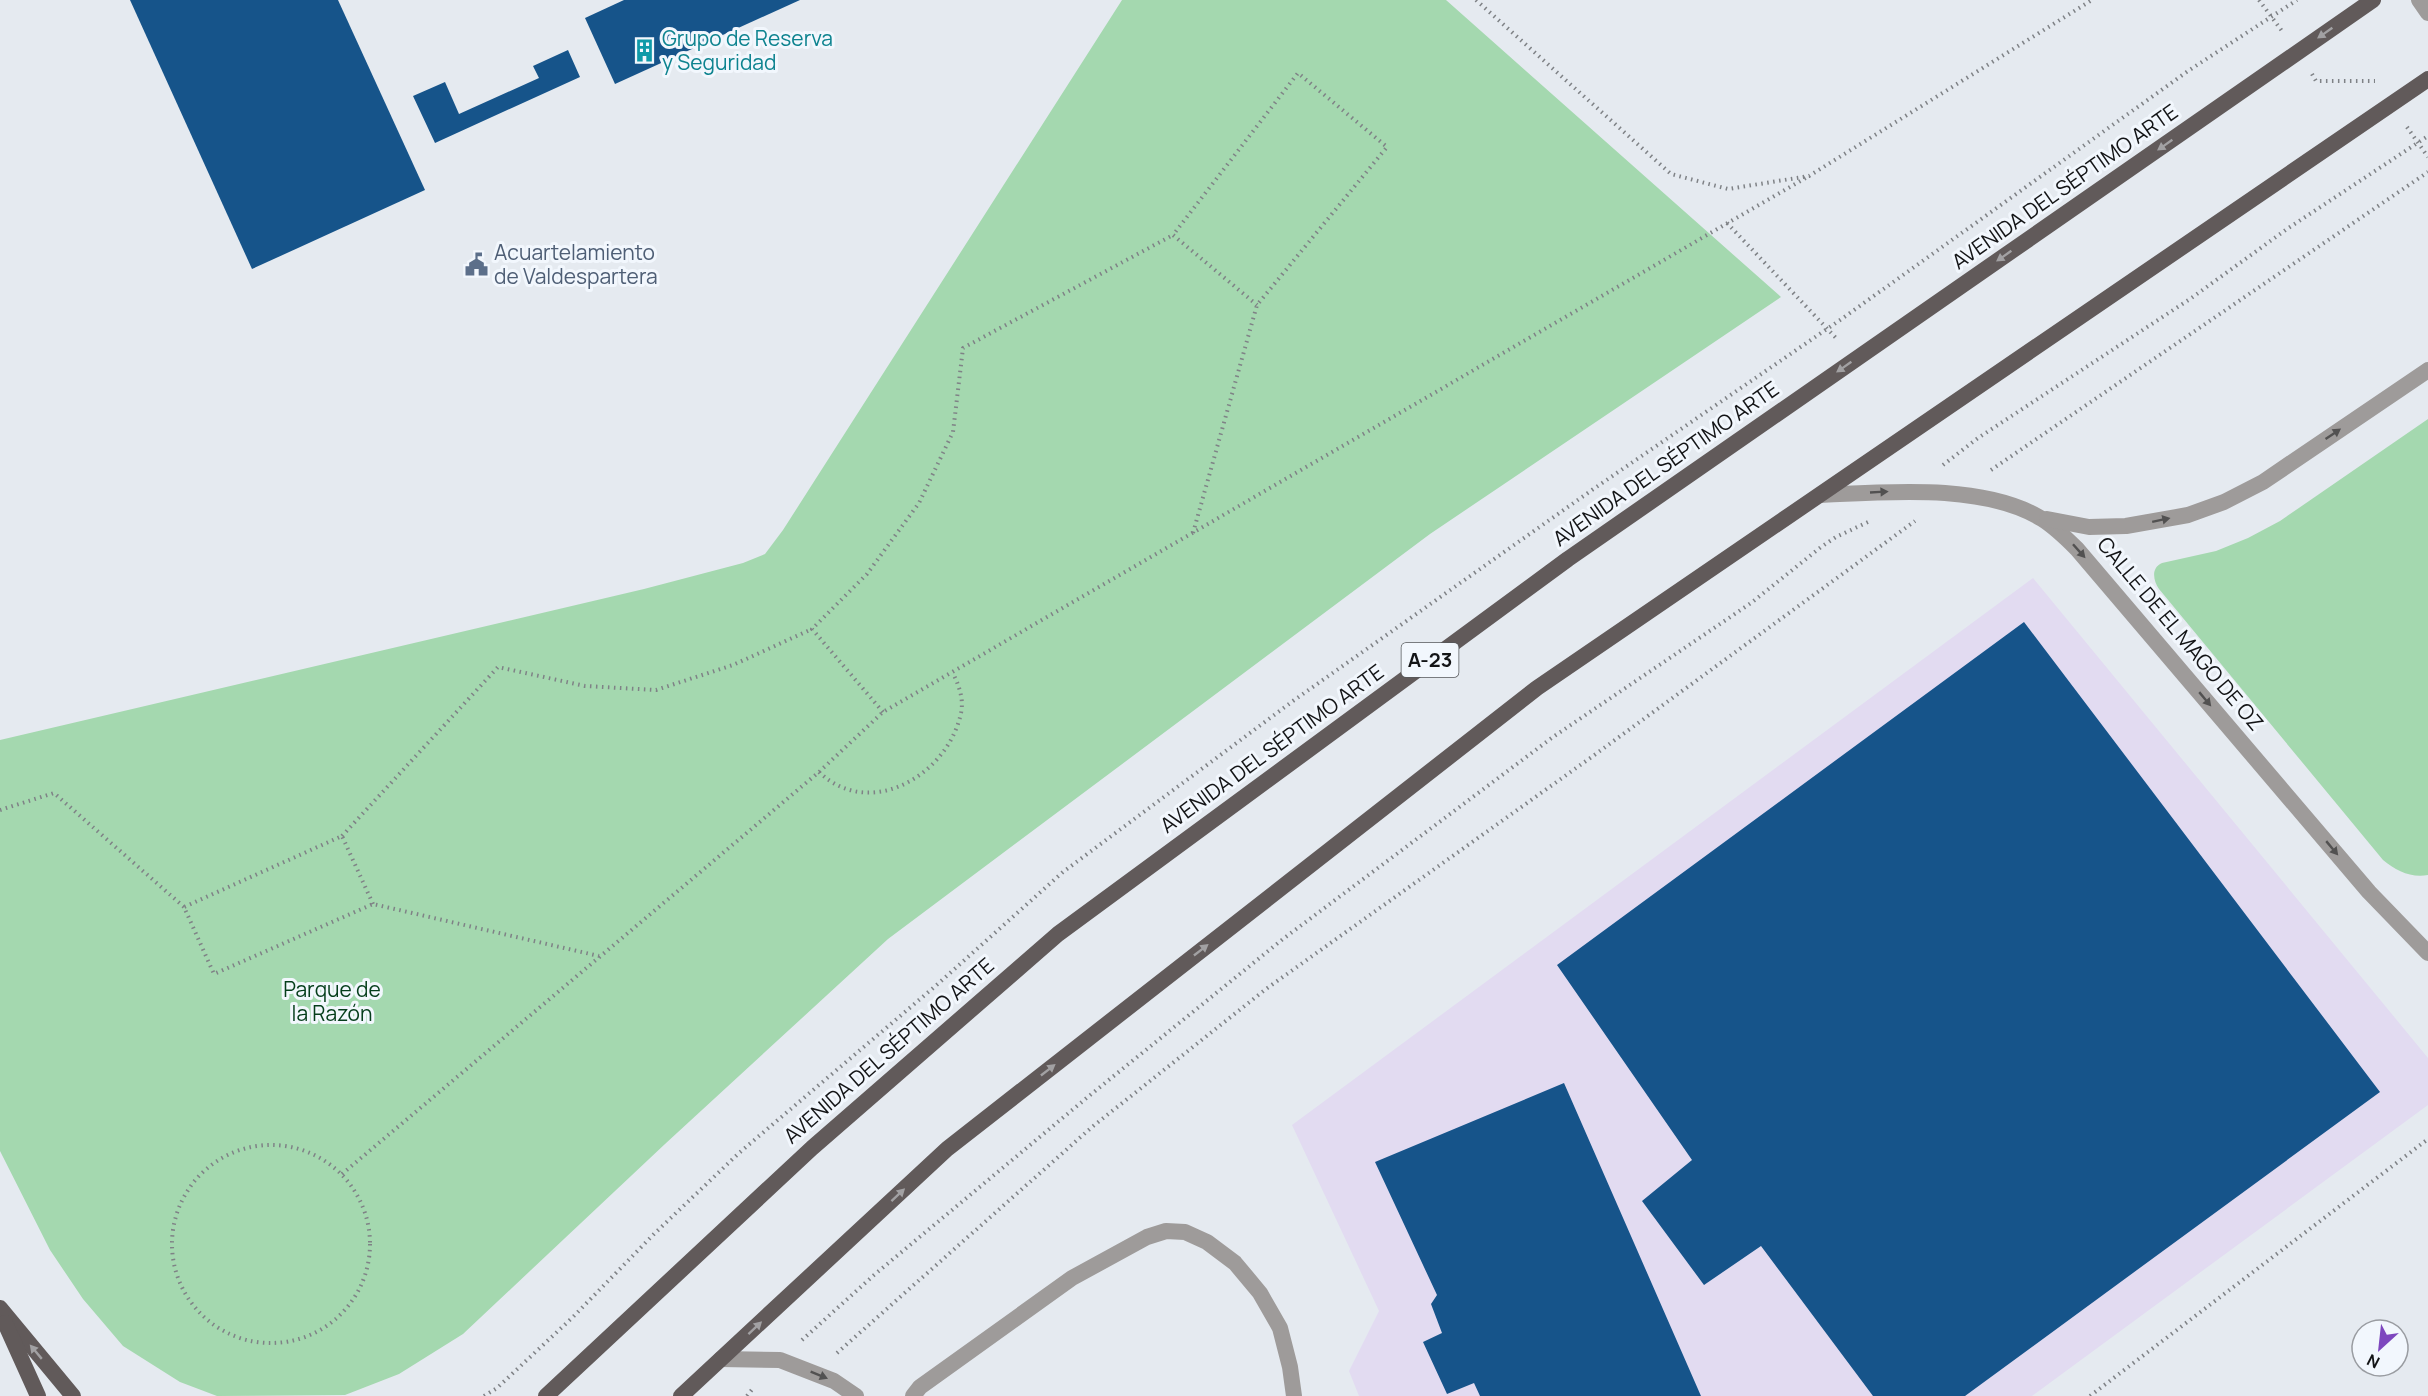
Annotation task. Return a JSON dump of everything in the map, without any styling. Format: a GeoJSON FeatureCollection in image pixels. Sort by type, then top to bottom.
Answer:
{"type":"FeatureCollection","features":[{"type":"Feature","properties":{"kind":"main road","name":"AVENIDA DEL SÉPTIMO ARTE"},"geometry":{"type":"LineString","coordinates":[[546,1396],[812,1148],[1058,934],[1568,559],[2373,0]]}},
{"type":"Feature","properties":{"kind":"main road"},"geometry":{"type":"LineString","coordinates":[[681,1396],[947,1149],[1537,688],[2428,79]]}},
{"type":"Feature","properties":{"kind":"main road"},"geometry":{"type":"LineString","coordinates":[[0,1308],[73,1396]]}},
{"type":"Feature","properties":{"kind":"main road"},"geometry":{"type":"LineString","coordinates":[[0,1313],[38,1396]]}},
{"type":"Feature","properties":{"kind":"street"},"geometry":{"type":"LineString","coordinates":[[2419,0],[2428,13]]}},
{"type":"Feature","properties":{"kind":"street"},"geometry":{"type":"LineString","coordinates":[[2041,518],[2090,527],[2126,526],[2188,515],[2224,502],[2263,482],[2428,370]]}},
{"type":"Feature","properties":{"kind":"street","name":"CALLE DE EL MAGO DE OZ"},"geometry":{"type":"LineString","coordinates":[[1821,495],[1912,490],[1998,500],[2041,518],[2061,532],[2369,892],[2424,943]]}},
{"type":"Feature","properties":{"kind":"street"},"geometry":{"type":"LineString","coordinates":[[913,1396],[920,1387],[1072,1278],[1147,1237],[1166,1231],[1185,1232],[1207,1242],[1235,1263],[1260,1293],[1280,1328],[1290,1367],[1294,1396]]}},
{"type":"Feature","properties":{"kind":"street"},"geometry":{"type":"LineString","coordinates":[[721,1359],[780,1360],[834,1381],[856,1396]]}},
{"type":"Feature","properties":{"kind":"path"},"geometry":{"type":"LineString","coordinates":[[1476,0],[1671,174],[1728,189],[1809,176]]}},
{"type":"Feature","properties":{"kind":"path"},"geometry":{"type":"LineString","coordinates":[[342,1174],[819,772],[883,712],[954,673],[1809,176],[2092,0]]}},
{"type":"Feature","properties":{"kind":"path"},"geometry":{"type":"LineString","coordinates":[[2259,0],[2316,81],[2375,80],[2428,157]]}},
{"type":"Feature","properties":{"kind":"path"},"geometry":{"type":"LineString","coordinates":[[184,907],[342,836],[498,667],[585,686],[656,690],[733,665],[812,629],[867,574],[919,503],[953,432],[963,348],[1173,235],[1298,73],[1387,147],[1257,305],[1193,533]]}},
{"type":"Feature","properties":{"kind":"path"},"geometry":{"type":"LineString","coordinates":[[747,1396],[780,1360],[874,1275],[1089,1096],[1283,939],[1553,737],[1751,603],[1821,547],[1877,517],[1978,438],[2190,299],[2287,229],[2428,136]]}},
{"type":"Feature","properties":{"kind":"path"},"geometry":{"type":"LineString","coordinates":[[815,1373],[1092,1126],[1266,989],[1952,495],[2021,451],[2428,172]]}},
{"type":"Feature","properties":{"kind":"path"},"geometry":{"type":"LineString","coordinates":[[1727,223],[1855,359]]}},
{"type":"Feature","properties":{"kind":"path"},"geometry":{"type":"LineString","coordinates":[[1173,235],[1257,305]]}},
{"type":"Feature","properties":{"kind":"path"},"geometry":{"type":"LineString","coordinates":[[812,629],[883,712]]}},
{"type":"Feature","properties":{"kind":"path"},"geometry":{"type":"LineString","coordinates":[[819,772],[831,783],[863,794],[882,793],[901,786],[920,774],[933,764],[945,747],[962,712],[961,690],[954,673]]}},
{"type":"Feature","properties":{"kind":"path"},"geometry":{"type":"LineString","coordinates":[[0,810],[54,793],[184,907],[214,975],[373,904],[599,956]]}},
{"type":"Feature","properties":{"kind":"path"},"geometry":{"type":"LineString","coordinates":[[342,836],[373,904]]}},
{"type":"Feature","properties":{"kind":"path"},"geometry":{"type":"LineString","coordinates":[[2090,1396],[2428,1139]]}},
{"type":"Feature","properties":{"kind":"path"},"geometry":{"type":"LineString","coordinates":[[271,1144],[310,1153],[342,1174],[363,1207],[371,1245],[363,1283],[342,1316],[309,1337],[271,1344],[233,1336],[200,1315],[178,1282],[171,1244],[178,1206],[200,1173],[233,1152],[271,1144]]}},
{"type":"Feature","properties":{"kind":"shaded area"},"geometry":{"type":"Polygon","coordinates":[[[2033,578],[2428,1058],[2428,1105],[2032,1396],[1359,1396],[1349,1371],[1379,1311],[1292,1125],[2033,578]]]}},
{"type":"Feature","properties":{"kind":"green space","name":"Parque de la Razón"},"geometry":{"type":"Polygon","coordinates":[[[1122,0],[1446,0],[1781,297],[1430,534],[888,939],[463,1334],[399,1374],[345,1395],[217,1396],[180,1382],[123,1346],[83,1299],[50,1250],[0,1151],[0,740],[644,589],[743,563],[765,554],[783,530],[1122,0]]]}},
{"type":"Feature","properties":{"kind":"green space"},"geometry":{"type":"Polygon","coordinates":[[[2428,419],[2428,875],[2422,876],[2404,873],[2383,860],[2159,589],[2154,575],[2158,565],[2162,563],[2216,551],[2248,538],[2280,521],[2428,419]]]}},
{"type":"Feature","properties":{"kind":"building"},"geometry":{"type":"Polygon","coordinates":[[[130,0],[338,0],[425,190],[252,269],[130,0]]]}},
{"type":"Feature","properties":{"kind":"building","name":"Grupo de Reserva y Seguridad"},"geometry":{"type":"Polygon","coordinates":[[[624,0],[800,0],[615,84],[585,18],[624,0]]]}},
{"type":"Feature","properties":{"kind":"building"},"geometry":{"type":"Polygon","coordinates":[[[568,50],[580,77],[435,143],[413,96],[445,82],[459,114],[539,78],[533,66],[568,50]]]}},
{"type":"Feature","properties":{"kind":"building"},"geometry":{"type":"Polygon","coordinates":[[[2024,622],[2380,1092],[1965,1396],[1873,1396],[1761,1246],[1704,1285],[1642,1201],[1692,1160],[1557,965],[2024,622]]]}},
{"type":"Feature","properties":{"kind":"building"},"geometry":{"type":"Polygon","coordinates":[[[1564,1083],[1701,1396],[1480,1396],[1474,1383],[1447,1394],[1423,1342],[1442,1333],[1431,1304],[1437,1295],[1375,1162],[1564,1083]]]}},
{"type":"Feature","properties":{"kind":"place","name":"Grupo de Reserva y Seguridad"},"geometry":{"type":"Point","coordinates":[644,51]}},
{"type":"Feature","properties":{"kind":"place","name":"Acuartelamiento de Valdespartera"},"geometry":{"type":"Point","coordinates":[476,265]}}]}
